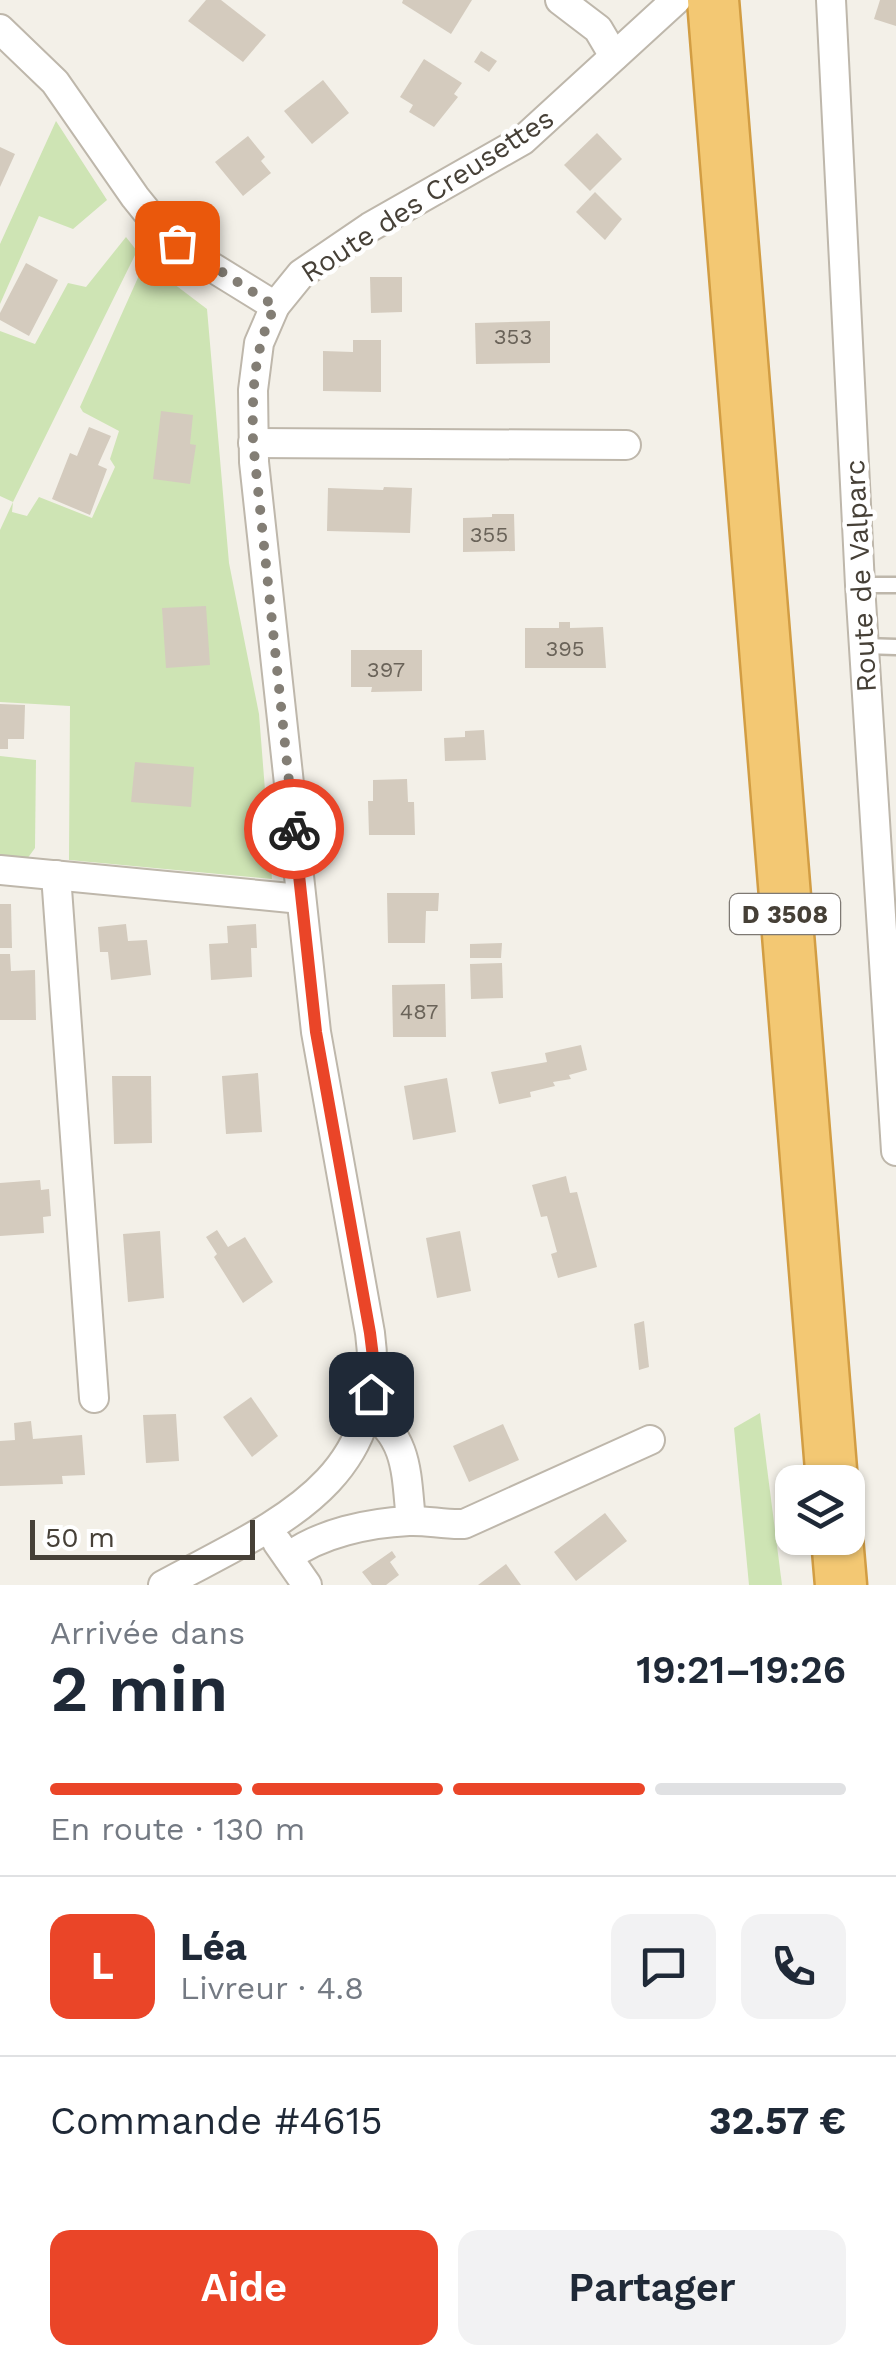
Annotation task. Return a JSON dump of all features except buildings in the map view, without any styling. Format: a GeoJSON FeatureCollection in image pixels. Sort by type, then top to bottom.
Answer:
{"type":"FeatureCollection","features":[{"type":"Feature","properties":{"kind":"highway","name":"D 3508"},"geometry":{"type":"LineString","coordinates":[[715,0],[738,346],[831,1465]]}},
{"type":"Feature","properties":{"kind":"highway"},"geometry":{"type":"LineString","coordinates":[[838,1555],[841,1585]]}},
{"type":"Feature","properties":{"kind":"street"},"geometry":{"type":"LineString","coordinates":[[560,0],[624,46]]}},
{"type":"Feature","properties":{"kind":"street","name":"Route des Creusettes"},"geometry":{"type":"LineString","coordinates":[[163,1585],[295,1512],[319,1492],[355,1442],[373,1379],[372,1350],[316,1032],[301,899],[253,442],[258,343],[275,306],[323,256],[523,140],[676,0]]}},
{"type":"Feature","properties":{"kind":"street","name":"Route de Valparc"},"geometry":{"type":"LineString","coordinates":[[831,0],[860,585],[896,1151]]}},
{"type":"Feature","properties":{"kind":"street"},"geometry":{"type":"LineString","coordinates":[[0,29],[55,82],[134,198],[160,228],[207,264],[275,306]]}},
{"type":"Feature","properties":{"kind":"street"},"geometry":{"type":"LineString","coordinates":[[253,442],[626,445]]}},
{"type":"Feature","properties":{"kind":"street"},"geometry":{"type":"LineString","coordinates":[[0,870],[301,899]]}},
{"type":"Feature","properties":{"kind":"street"},"geometry":{"type":"LineString","coordinates":[[56,875],[94,1398]]}},
{"type":"Feature","properties":{"kind":"street"},"geometry":{"type":"LineString","coordinates":[[367,1410],[386,1423],[400,1444],[411,1521]]}},
{"type":"Feature","properties":{"kind":"street"},"geometry":{"type":"LineString","coordinates":[[288,1557],[308,1542],[344,1532],[411,1521],[439,1526],[464,1524],[650,1440]]}},
{"type":"Feature","properties":{"kind":"street"},"geometry":{"type":"LineString","coordinates":[[266,1529],[308,1585]]}},
{"type":"Feature","properties":{"kind":"lane"},"geometry":{"type":"LineString","coordinates":[[860,585],[896,585]]}},
{"type":"Feature","properties":{"kind":"lane"},"geometry":{"type":"LineString","coordinates":[[864,646],[896,647]]}},
{"type":"Feature","properties":{"kind":"green space"},"geometry":{"type":"Polygon","coordinates":[[[56,121],[107,200],[73,229],[39,216],[0,304],[0,244],[56,121]]]}},
{"type":"Feature","properties":{"kind":"green space"},"geometry":{"type":"Polygon","coordinates":[[[126,237],[137,251],[13,502],[0,496],[0,331],[35,344],[68,283],[86,287],[126,237]]]}},
{"type":"Feature","properties":{"kind":"green space"},"geometry":{"type":"Polygon","coordinates":[[[145,262],[207,309],[229,563],[259,714],[272,879],[69,860],[70,706],[0,702],[0,530],[13,502],[12,512],[27,516],[39,497],[92,518],[115,467],[110,459],[119,431],[80,407],[145,262]]]}},
{"type":"Feature","properties":{"kind":"green space"},"geometry":{"type":"Polygon","coordinates":[[[0,756],[36,760],[35,848],[27,859],[0,858],[0,756]]]}},
{"type":"Feature","properties":{"kind":"green space"},"geometry":{"type":"Polygon","coordinates":[[[760,1413],[775,1555],[778,1555],[782,1585],[749,1585],[734,1428],[760,1413]]]}},
{"type":"Feature","properties":{"kind":"way so far"},"geometry":{"type":"LineString","coordinates":[[177,243],[275,306],[258,343],[253,442],[294,829]]}},
{"type":"Feature","properties":{"kind":"route"},"geometry":{"type":"LineString","coordinates":[[294,829],[316,1032],[370,1333],[374,1365],[371,1394]]}}]}
